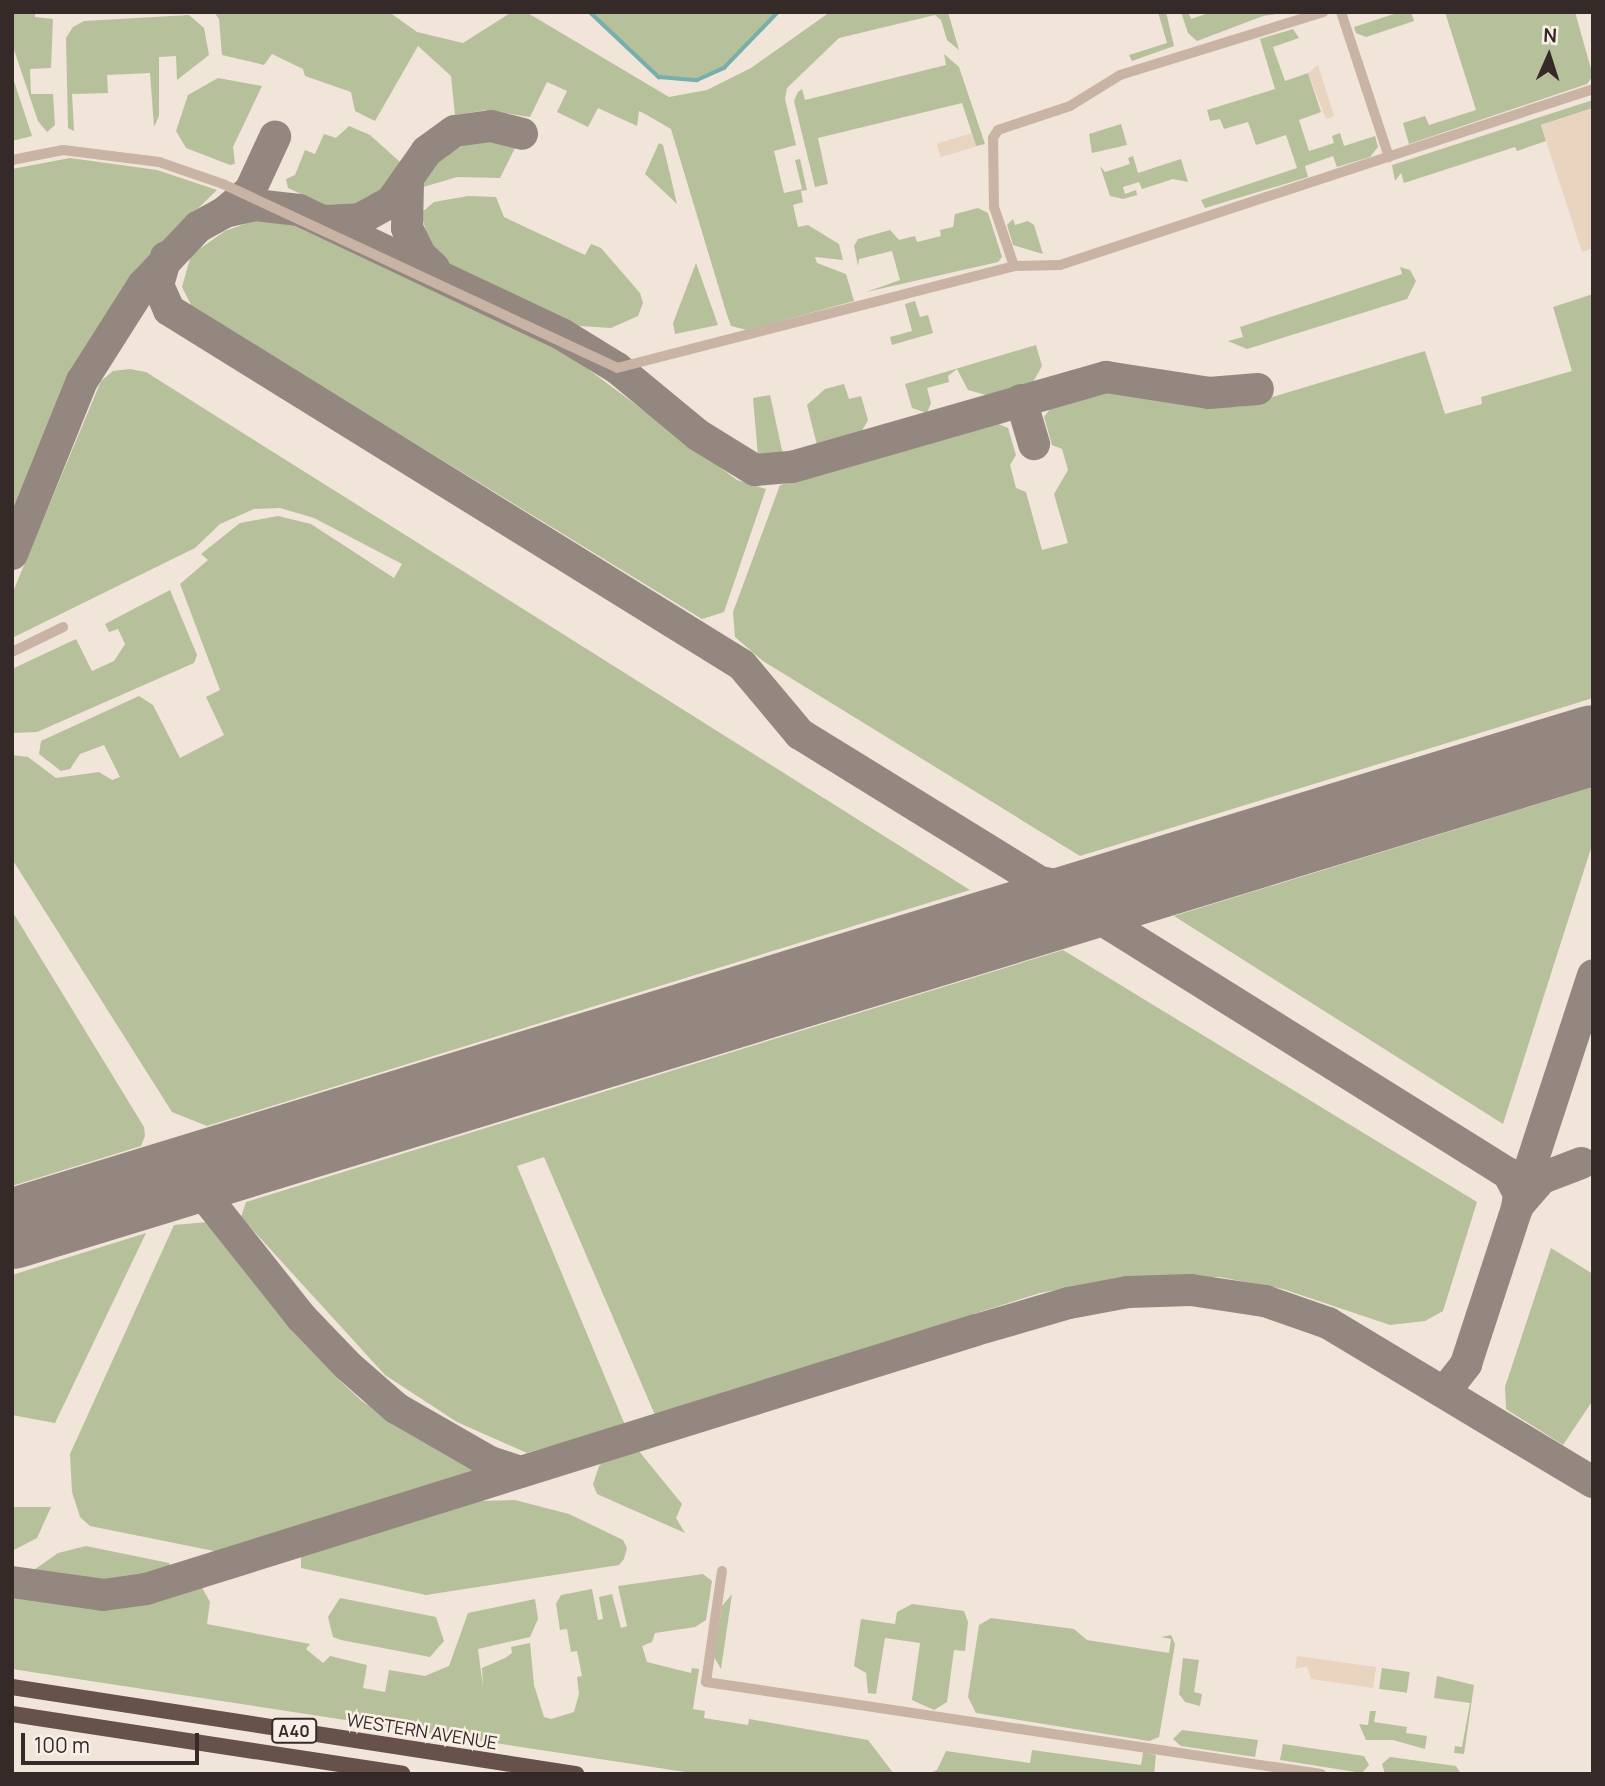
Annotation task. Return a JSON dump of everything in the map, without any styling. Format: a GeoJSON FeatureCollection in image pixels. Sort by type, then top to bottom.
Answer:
{"type":"FeatureCollection","features":[{"type":"Feature","properties":{"kind":"highway","name":"WESTERN AVENUE"},"geometry":{"type":"LineString","coordinates":[[12,1687],[576,1774]]}},
{"type":"Feature","properties":{"kind":"highway","name":"A40"},"geometry":{"type":"LineString","coordinates":[[12,1714],[402,1774]]}},
{"type":"Feature","properties":{"kind":"street"},"geometry":{"type":"LineString","coordinates":[[1014,266],[994,207],[993,138],[998,130],[1070,106],[1120,75],[1323,12]]}},
{"type":"Feature","properties":{"kind":"street"},"geometry":{"type":"LineString","coordinates":[[1341,12],[1389,157]]}},
{"type":"Feature","properties":{"kind":"street"},"geometry":{"type":"LineString","coordinates":[[12,160],[63,150],[159,162],[223,184],[614,368],[1014,266],[1060,265],[1593,89]]}},
{"type":"Feature","properties":{"kind":"street"},"geometry":{"type":"LineString","coordinates":[[12,652],[63,627]]}},
{"type":"Feature","properties":{"kind":"street"},"geometry":{"type":"LineString","coordinates":[[722,1571],[706,1682],[1321,1774]]}},
{"type":"Feature","properties":{"kind":"green space"},"geometry":{"type":"Polygon","coordinates":[[[12,12],[35,12],[35,17],[53,19],[51,68],[30,69],[31,94],[53,94],[55,125],[47,132],[38,121],[12,44],[12,12]]]}},
{"type":"Feature","properties":{"kind":"green space"},"geometry":{"type":"Polygon","coordinates":[[[214,12],[389,12],[417,32],[463,43],[512,12],[526,12],[669,97],[707,90],[751,68],[830,12],[948,12],[959,50],[947,40],[941,20],[935,15],[839,38],[787,88],[785,99],[796,145],[774,151],[784,193],[802,189],[795,160],[800,159],[807,190],[801,191],[803,202],[793,205],[798,227],[808,225],[839,244],[843,260],[815,257],[817,263],[846,274],[854,301],[747,330],[731,326],[671,129],[639,111],[637,126],[598,108],[588,127],[557,112],[567,91],[547,82],[530,117],[487,110],[455,115],[451,76],[418,46],[375,121],[355,111],[351,92],[305,76],[303,69],[272,54],[264,65],[222,55],[219,19],[214,12]]]}},
{"type":"Feature","properties":{"kind":"green space"},"geometry":{"type":"Polygon","coordinates":[[[590,12],[778,12],[724,68],[697,80],[659,77],[590,12]]]}},
{"type":"Feature","properties":{"kind":"green space"},"geometry":{"type":"Polygon","coordinates":[[[1158,12],[1166,12],[1174,46],[1132,61],[1129,55],[1167,43],[1158,12]]]}},
{"type":"Feature","properties":{"kind":"green space"},"geometry":{"type":"Polygon","coordinates":[[[1181,12],[1188,12],[1191,19],[1212,12],[1290,12],[1263,16],[1197,41],[1188,33],[1181,12]]]}},
{"type":"Feature","properties":{"kind":"green space"},"geometry":{"type":"Polygon","coordinates":[[[1400,12],[1411,12],[1414,21],[1366,37],[1356,33],[1354,27],[1400,12]]]}},
{"type":"Feature","properties":{"kind":"green space"},"geometry":{"type":"Polygon","coordinates":[[[1445,12],[1575,12],[1593,76],[1587,84],[1409,144],[1403,123],[1425,116],[1429,125],[1476,110],[1445,12]]]}},
{"type":"Feature","properties":{"kind":"green space"},"geometry":{"type":"Polygon","coordinates":[[[189,15],[204,28],[209,55],[177,80],[176,56],[159,57],[159,116],[154,127],[150,73],[107,75],[108,93],[72,94],[74,131],[68,128],[66,38],[73,27],[84,21],[189,15]]]}},
{"type":"Feature","properties":{"kind":"green space"},"geometry":{"type":"Polygon","coordinates":[[[1293,29],[1299,38],[1273,47],[1285,81],[1308,73],[1321,112],[1299,120],[1309,151],[1334,143],[1332,136],[1340,133],[1344,146],[1375,136],[1378,147],[1370,157],[1337,167],[1333,156],[1305,166],[1308,177],[1205,208],[1201,200],[1297,168],[1286,135],[1256,145],[1248,122],[1224,129],[1220,119],[1210,121],[1207,110],[1275,89],[1260,39],[1293,29]]]}},
{"type":"Feature","properties":{"kind":"green space"},"geometry":{"type":"Polygon","coordinates":[[[944,54],[959,67],[985,144],[976,146],[962,103],[818,138],[828,184],[815,187],[794,101],[798,92],[802,89],[805,100],[946,65],[944,54]]]}},
{"type":"Feature","properties":{"kind":"green space"},"geometry":{"type":"Polygon","coordinates":[[[12,75],[32,136],[12,141],[12,75]]]}},
{"type":"Feature","properties":{"kind":"green space"},"geometry":{"type":"Polygon","coordinates":[[[218,78],[262,86],[233,147],[235,164],[230,165],[186,148],[176,131],[188,95],[218,78]]]}},
{"type":"Feature","properties":{"kind":"green space"},"geometry":{"type":"Polygon","coordinates":[[[1593,100],[1593,108],[1541,125],[1546,141],[1517,151],[1515,147],[1404,183],[1401,173],[1395,181],[1392,165],[1593,100]]]}},
{"type":"Feature","properties":{"kind":"green space"},"geometry":{"type":"Polygon","coordinates":[[[1121,124],[1127,145],[1092,153],[1089,134],[1121,124]]]}},
{"type":"Feature","properties":{"kind":"green space"},"geometry":{"type":"Polygon","coordinates":[[[349,126],[370,135],[400,162],[390,186],[355,206],[329,207],[288,188],[286,179],[295,175],[305,150],[315,154],[324,134],[336,138],[349,126]]]}},
{"type":"Feature","properties":{"kind":"green space"},"geometry":{"type":"Polygon","coordinates":[[[480,138],[518,142],[500,178],[457,177],[420,188],[439,157],[480,138]]]}},
{"type":"Feature","properties":{"kind":"green space"},"geometry":{"type":"Polygon","coordinates":[[[659,143],[663,145],[677,204],[645,174],[659,143]]]}},
{"type":"Feature","properties":{"kind":"green space"},"geometry":{"type":"Polygon","coordinates":[[[1133,156],[1138,173],[1181,159],[1188,182],[1173,179],[1142,189],[1139,182],[1123,187],[1125,194],[1136,190],[1137,195],[1123,199],[1110,196],[1100,166],[1105,172],[1130,164],[1128,158],[1133,156]]]}},
{"type":"Feature","properties":{"kind":"green space"},"geometry":{"type":"Polygon","coordinates":[[[70,158],[157,170],[217,190],[138,267],[69,381],[12,519],[12,169],[70,158]]]}},
{"type":"Feature","properties":{"kind":"green space"},"geometry":{"type":"Polygon","coordinates":[[[468,196],[496,197],[504,217],[585,255],[591,244],[601,248],[640,293],[643,303],[638,316],[611,328],[579,326],[448,263],[429,243],[421,213],[434,202],[468,196]]]}},
{"type":"Feature","properties":{"kind":"green space"},"geometry":{"type":"Polygon","coordinates":[[[978,208],[988,213],[1002,257],[998,262],[866,292],[900,280],[892,251],[859,259],[858,266],[854,246],[858,239],[890,230],[899,240],[915,236],[917,242],[941,236],[940,230],[953,227],[955,214],[978,208]]]}},
{"type":"Feature","properties":{"kind":"green space"},"geometry":{"type":"Polygon","coordinates":[[[262,218],[283,219],[565,352],[737,480],[766,489],[724,612],[702,619],[192,307],[182,287],[191,255],[225,231],[262,218]]]}},
{"type":"Feature","properties":{"kind":"green space"},"geometry":{"type":"Polygon","coordinates":[[[1013,219],[1015,225],[1028,221],[1034,225],[1043,254],[1013,245],[1007,225],[1013,219]]]}},
{"type":"Feature","properties":{"kind":"green space"},"geometry":{"type":"Polygon","coordinates":[[[696,263],[718,325],[675,334],[673,323],[696,263]]]}},
{"type":"Feature","properties":{"kind":"green space"},"geometry":{"type":"Polygon","coordinates":[[[1400,267],[1410,270],[1416,281],[1407,299],[1247,349],[1228,341],[1243,337],[1240,327],[1402,274],[1400,267]]]}},
{"type":"Feature","properties":{"kind":"green space"},"geometry":{"type":"Polygon","coordinates":[[[1593,294],[1593,698],[1080,856],[763,661],[735,637],[733,612],[780,485],[994,422],[1008,428],[1016,455],[1010,465],[1016,488],[1026,492],[1042,550],[1068,543],[1054,494],[1068,470],[1062,449],[1052,445],[1044,417],[1053,405],[1091,393],[1127,392],[1239,407],[1425,351],[1445,414],[1482,404],[1481,397],[1572,371],[1553,307],[1593,294]]]}},
{"type":"Feature","properties":{"kind":"green space"},"geometry":{"type":"Polygon","coordinates":[[[915,301],[920,317],[928,315],[933,333],[892,345],[890,337],[912,331],[905,304],[915,301]]]}},
{"type":"Feature","properties":{"kind":"green space"},"geometry":{"type":"Polygon","coordinates":[[[1036,345],[1042,366],[1033,382],[986,395],[968,390],[957,369],[948,376],[949,382],[927,388],[931,403],[927,413],[912,408],[905,384],[1036,345]]]}},
{"type":"Feature","properties":{"kind":"green space"},"geometry":{"type":"Polygon","coordinates":[[[130,369],[146,372],[970,890],[207,1126],[172,1112],[12,859],[12,755],[28,757],[56,778],[99,772],[112,780],[120,777],[104,745],[80,754],[70,769],[61,771],[39,754],[41,741],[139,696],[153,705],[180,758],[224,735],[206,697],[220,690],[180,584],[208,560],[201,554],[240,523],[278,516],[311,524],[394,578],[402,564],[314,518],[280,508],[254,509],[220,524],[195,548],[12,638],[12,594],[101,381],[113,371],[130,369]]]}},
{"type":"Feature","properties":{"kind":"green space"},"geometry":{"type":"Polygon","coordinates":[[[844,384],[849,399],[861,396],[868,420],[860,434],[817,445],[807,405],[825,389],[844,384]]]}},
{"type":"Feature","properties":{"kind":"green space"},"geometry":{"type":"Polygon","coordinates":[[[770,395],[783,455],[769,458],[758,456],[753,398],[770,395]]]}},
{"type":"Feature","properties":{"kind":"green space"},"geometry":{"type":"Polygon","coordinates":[[[170,590],[197,655],[194,663],[37,732],[12,733],[12,669],[76,639],[92,671],[114,661],[125,644],[118,629],[109,632],[105,624],[170,590]]]}},
{"type":"Feature","properties":{"kind":"green space"},"geometry":{"type":"Polygon","coordinates":[[[1593,787],[1593,842],[1503,1124],[1174,916],[1593,787]]]}},
{"type":"Feature","properties":{"kind":"green space"},"geometry":{"type":"Polygon","coordinates":[[[12,911],[144,1127],[145,1136],[141,1146],[12,1186],[12,911]]]}},
{"type":"Feature","properties":{"kind":"green space"},"geometry":{"type":"Polygon","coordinates":[[[1063,950],[1477,1202],[1443,1311],[1425,1321],[1390,1325],[1283,1289],[1220,1277],[1128,1277],[1040,1293],[655,1415],[544,1157],[517,1166],[625,1425],[527,1453],[457,1422],[385,1375],[241,1217],[246,1202],[1063,950]]]}},
{"type":"Feature","properties":{"kind":"green space"},"geometry":{"type":"Polygon","coordinates":[[[208,1222],[338,1379],[363,1402],[477,1471],[219,1552],[90,1526],[80,1517],[72,1492],[70,1454],[174,1225],[208,1222]]]}},
{"type":"Feature","properties":{"kind":"green space"},"geometry":{"type":"Polygon","coordinates":[[[146,1233],[55,1423],[12,1415],[12,1275],[146,1233]]]}},
{"type":"Feature","properties":{"kind":"green space"},"geometry":{"type":"Polygon","coordinates":[[[1551,1248],[1593,1274],[1593,1400],[1563,1445],[1506,1409],[1505,1387],[1551,1248]]]}},
{"type":"Feature","properties":{"kind":"green space"},"geometry":{"type":"Polygon","coordinates":[[[638,1450],[682,1504],[676,1518],[685,1533],[597,1494],[593,1484],[599,1466],[606,1459],[638,1450]]]}},
{"type":"Feature","properties":{"kind":"green space"},"geometry":{"type":"Polygon","coordinates":[[[515,1500],[569,1514],[623,1540],[627,1548],[624,1559],[619,1565],[426,1595],[301,1568],[301,1554],[477,1501],[515,1500]]]}},
{"type":"Feature","properties":{"kind":"green space"},"geometry":{"type":"Polygon","coordinates":[[[12,1507],[51,1507],[37,1538],[12,1551],[12,1507]]]}},
{"type":"Feature","properties":{"kind":"green space"},"geometry":{"type":"Polygon","coordinates":[[[86,1546],[169,1563],[171,1567],[131,1578],[104,1580],[31,1572],[58,1553],[86,1546]]]}},
{"type":"Feature","properties":{"kind":"green space"},"geometry":{"type":"Polygon","coordinates":[[[703,1574],[712,1581],[706,1620],[695,1627],[655,1633],[652,1642],[642,1646],[647,1662],[691,1673],[692,1668],[699,1669],[693,1709],[705,1711],[704,1718],[748,1725],[749,1719],[868,1740],[894,1774],[698,1774],[12,1669],[12,1595],[117,1607],[200,1584],[210,1602],[207,1624],[310,1644],[306,1649],[323,1663],[330,1656],[367,1665],[363,1688],[385,1692],[389,1670],[425,1676],[449,1666],[468,1613],[535,1599],[538,1619],[530,1637],[478,1649],[483,1687],[482,1668],[512,1653],[511,1647],[530,1643],[534,1685],[544,1717],[551,1719],[574,1712],[579,1694],[577,1677],[582,1676],[577,1651],[571,1652],[567,1629],[560,1630],[556,1604],[561,1595],[592,1589],[598,1620],[603,1619],[599,1597],[612,1594],[621,1628],[627,1626],[618,1586],[703,1574]]]}},
{"type":"Feature","properties":{"kind":"green space"},"geometry":{"type":"Polygon","coordinates":[[[732,1594],[721,1669],[714,1657],[722,1606],[732,1594]]]}},
{"type":"Feature","properties":{"kind":"green space"},"geometry":{"type":"Polygon","coordinates":[[[340,1598],[436,1617],[444,1641],[430,1657],[333,1637],[328,1617],[340,1598]]]}},
{"type":"Feature","properties":{"kind":"green space"},"geometry":{"type":"Polygon","coordinates":[[[912,1604],[964,1611],[968,1622],[965,1651],[954,1650],[947,1702],[934,1710],[912,1700],[920,1643],[885,1638],[876,1694],[868,1693],[866,1673],[854,1666],[861,1619],[895,1624],[897,1612],[912,1604]]]}},
{"type":"Feature","properties":{"kind":"green space"},"geometry":{"type":"Polygon","coordinates":[[[991,1618],[1074,1629],[1087,1640],[1169,1653],[1171,1639],[1161,1637],[1171,1635],[1175,1644],[1159,1737],[1149,1741],[976,1713],[968,1697],[979,1625],[991,1618]]]}},
{"type":"Feature","properties":{"kind":"green space"},"geometry":{"type":"Polygon","coordinates":[[[1183,1658],[1199,1660],[1194,1692],[1202,1694],[1200,1706],[1185,1702],[1179,1694],[1183,1658]]]}},
{"type":"Feature","properties":{"kind":"green space"},"geometry":{"type":"Polygon","coordinates":[[[1382,1668],[1410,1672],[1407,1693],[1379,1689],[1382,1668]]]}},
{"type":"Feature","properties":{"kind":"green space"},"geometry":{"type":"Polygon","coordinates":[[[1437,1676],[1474,1685],[1464,1754],[1454,1753],[1455,1746],[1462,1747],[1470,1703],[1434,1698],[1437,1676]]]}},
{"type":"Feature","properties":{"kind":"green space"},"geometry":{"type":"Polygon","coordinates":[[[1370,1711],[1376,1711],[1374,1722],[1407,1727],[1406,1733],[1427,1736],[1425,1749],[1393,1740],[1366,1740],[1359,1724],[1368,1725],[1370,1711]]]}},
{"type":"Feature","properties":{"kind":"green space"},"geometry":{"type":"Polygon","coordinates":[[[1182,1730],[1258,1740],[1255,1757],[1181,1746],[1173,1739],[1182,1730]]]}},
{"type":"Feature","properties":{"kind":"green space"},"geometry":{"type":"Polygon","coordinates":[[[1283,1744],[1364,1756],[1369,1765],[1362,1773],[1280,1760],[1283,1744]]]}},
{"type":"Feature","properties":{"kind":"green space"},"geometry":{"type":"Polygon","coordinates":[[[1032,1750],[1141,1765],[1143,1752],[1156,1755],[1154,1774],[926,1774],[937,1770],[946,1751],[1030,1763],[1032,1750]]]}},
{"type":"Feature","properties":{"kind":"green space"},"geometry":{"type":"Polygon","coordinates":[[[1390,1757],[1456,1766],[1461,1774],[1385,1774],[1382,1764],[1390,1757]]]}},
{"type":"Feature","properties":{"kind":"shaded area"},"geometry":{"type":"Polygon","coordinates":[[[1318,65],[1334,116],[1326,119],[1308,73],[1318,65]]]}},
{"type":"Feature","properties":{"kind":"shaded area"},"geometry":{"type":"Polygon","coordinates":[[[1593,108],[1593,248],[1582,252],[1541,125],[1593,108]]]}},
{"type":"Feature","properties":{"kind":"shaded area"},"geometry":{"type":"Polygon","coordinates":[[[972,133],[976,146],[941,157],[937,144],[972,133]]]}},
{"type":"Feature","properties":{"kind":"shaded area"},"geometry":{"type":"Polygon","coordinates":[[[1297,1656],[1376,1667],[1373,1688],[1311,1679],[1307,1666],[1295,1669],[1297,1656]]]}},
{"type":"Feature","properties":{"kind":"waterway"},"geometry":{"type":"LineString","coordinates":[[590,12],[659,77],[697,80],[724,68],[778,12]]}},
{"type":"Feature","properties":{"kind":"taxiway"},"geometry":{"type":"LineString","coordinates":[[325,221],[360,219],[391,202],[427,151],[455,131],[491,126],[522,134]]}},
{"type":"Feature","properties":{"kind":"taxiway"},"geometry":{"type":"LineString","coordinates":[[226,211],[250,191],[275,137]]}},
{"type":"Feature","properties":{"kind":"taxiway"},"geometry":{"type":"LineString","coordinates":[[408,181],[407,228],[420,255],[434,268]]}},
{"type":"Feature","properties":{"kind":"taxiway"},"geometry":{"type":"LineString","coordinates":[[12,554],[82,381],[143,285],[198,227],[225,212],[255,205],[299,210],[563,335],[617,368],[698,435],[755,470],[792,467],[1106,377],[1209,393],[1258,389]]}},
{"type":"Feature","properties":{"kind":"taxiway"},"geometry":{"type":"LineString","coordinates":[[166,257],[158,285],[169,310],[742,665],[800,734],[1040,882],[1095,892],[1145,882]]}},
{"type":"Feature","properties":{"kind":"taxiway"},"geometry":{"type":"LineString","coordinates":[[1021,400],[1034,444]]}},
{"type":"Feature","properties":{"kind":"taxiway"},"geometry":{"type":"LineString","coordinates":[[1125,888],[1108,902],[1112,926],[1508,1173],[1519,1194],[1517,1209]]}},
{"type":"Feature","properties":{"kind":"taxiway"},"geometry":{"type":"LineString","coordinates":[[1036,917],[1072,910],[1099,919]]}},
{"type":"Feature","properties":{"kind":"taxiway"},"geometry":{"type":"LineString","coordinates":[[1446,1390],[1466,1364],[1593,975]]}},
{"type":"Feature","properties":{"kind":"taxiway"},"geometry":{"type":"LineString","coordinates":[[234,1160],[215,1179],[210,1189],[212,1205],[302,1318],[348,1366],[396,1408],[490,1462],[520,1472]]}},
{"type":"Feature","properties":{"kind":"taxiway"},"geometry":{"type":"LineString","coordinates":[[1521,1202],[1542,1178],[1581,1163]]}},
{"type":"Feature","properties":{"kind":"taxiway"},"geometry":{"type":"LineString","coordinates":[[12,1582],[103,1595],[146,1589],[976,1330],[1069,1303],[1128,1292],[1191,1290],[1265,1301],[1328,1323],[1593,1482]]}},
{"type":"Feature","properties":{"kind":"runway"},"geometry":{"type":"LineString","coordinates":[[12,1229],[1593,745]]}}]}
